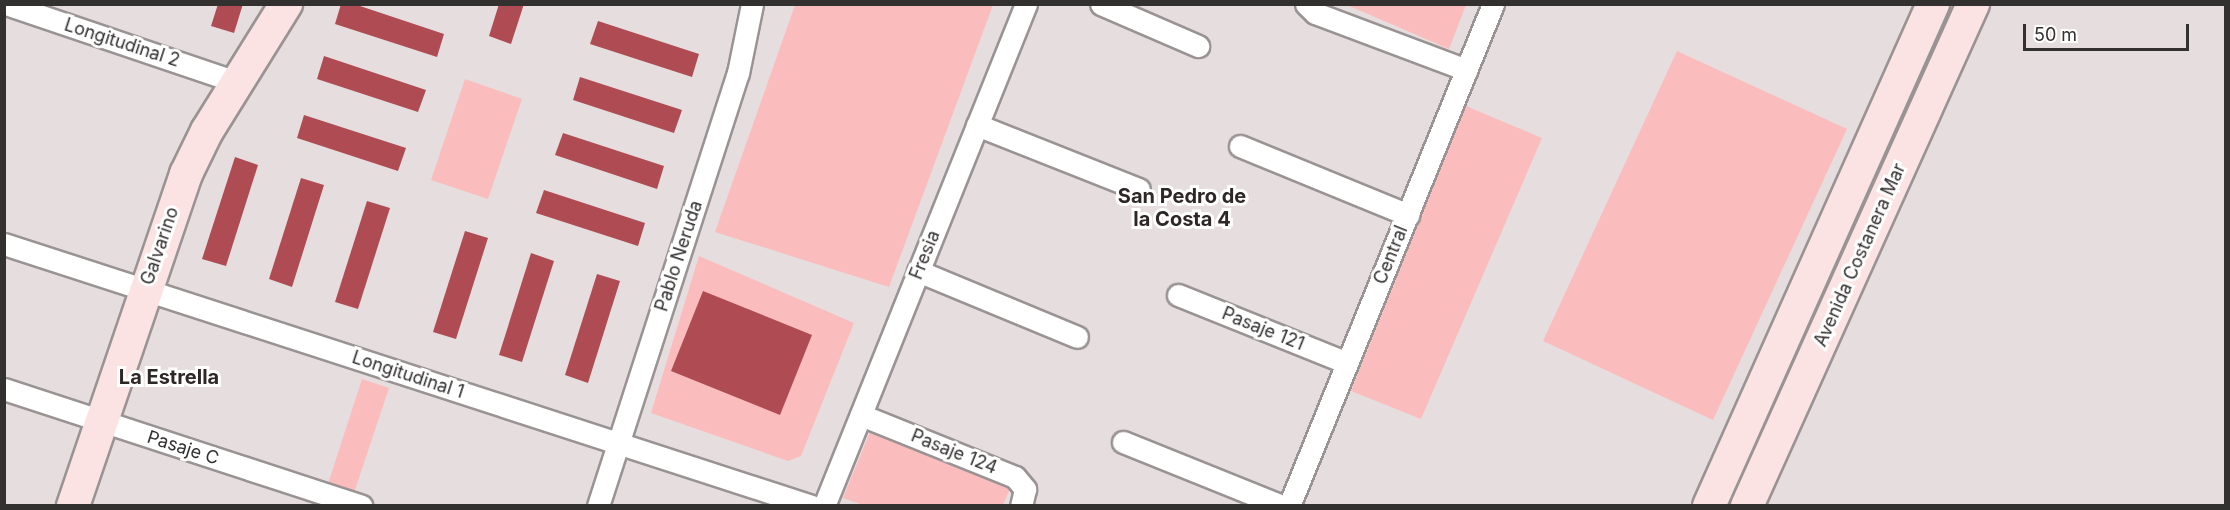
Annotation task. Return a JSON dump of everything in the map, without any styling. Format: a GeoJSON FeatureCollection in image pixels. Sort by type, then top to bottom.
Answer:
{"type":"FeatureCollection","features":[{"type":"Feature","properties":{"kind":"main road","name":"Galvarino"},"geometry":{"type":"LineString","coordinates":[[73,506],[186,174],[237,82],[286,4]]}},
{"type":"Feature","properties":{"kind":"main road","name":"Avenida Costanera Mar"},"geometry":{"type":"LineString","coordinates":[[1709,506],[1933,4]]}},
{"type":"Feature","properties":{"kind":"main road","name":"Avenida Costanera Mar"},"geometry":{"type":"LineString","coordinates":[[1747,506],[1973,4]]}},
{"type":"Feature","properties":{"kind":"main road"},"geometry":{"type":"LineString","coordinates":[[1898,84],[1931,99]]}},
{"type":"Feature","properties":{"kind":"street","name":"Longitudinal 2"},"geometry":{"type":"LineString","coordinates":[[6,4],[237,82]]}},
{"type":"Feature","properties":{"kind":"street","name":"Pablo Neruda"},"geometry":{"type":"LineString","coordinates":[[598,506],[738,73],[752,4]]}},
{"type":"Feature","properties":{"kind":"street","name":"Fresia"},"geometry":{"type":"LineString","coordinates":[[824,506],[1026,4]]}},
{"type":"Feature","properties":{"kind":"street"},"geometry":{"type":"LineString","coordinates":[[1101,4],[1198,46]]}},
{"type":"Feature","properties":{"kind":"street"},"geometry":{"type":"LineString","coordinates":[[1306,4],[1315,13],[1467,70]]}},
{"type":"Feature","properties":{"kind":"street","name":"Central"},"geometry":{"type":"LineString","coordinates":[[1289,506],[1493,4]]}},
{"type":"Feature","properties":{"kind":"street"},"geometry":{"type":"LineString","coordinates":[[977,125],[1139,189]]}},
{"type":"Feature","properties":{"kind":"street"},"geometry":{"type":"LineString","coordinates":[[1240,146],[1408,215]]}},
{"type":"Feature","properties":{"kind":"street","name":"Longitudinal 1"},"geometry":{"type":"LineString","coordinates":[[4,244],[812,506]]}},
{"type":"Feature","properties":{"kind":"street"},"geometry":{"type":"LineString","coordinates":[[918,271],[1077,337]]}},
{"type":"Feature","properties":{"kind":"street","name":"Pasaje 121"},"geometry":{"type":"LineString","coordinates":[[1179,295],[1347,363]]}},
{"type":"Feature","properties":{"kind":"street","name":"Pasaje C"},"geometry":{"type":"LineString","coordinates":[[4,389],[361,506]]}},
{"type":"Feature","properties":{"kind":"street","name":"Pasaje 124"},"geometry":{"type":"LineString","coordinates":[[861,415],[1015,477],[1025,489],[1021,506]]}},
{"type":"Feature","properties":{"kind":"street"},"geometry":{"type":"LineString","coordinates":[[1123,442],[1282,506]]}},
{"type":"Feature","properties":{"kind":"shaded area"},"geometry":{"type":"Polygon","coordinates":[[[795,5],[993,5],[889,287],[715,232],[795,5]]]}},
{"type":"Feature","properties":{"kind":"shaded area"},"geometry":{"type":"Polygon","coordinates":[[[1347,5],[1466,5],[1449,49],[1347,5]]]}},
{"type":"Feature","properties":{"kind":"shaded area"},"geometry":{"type":"Polygon","coordinates":[[[1677,51],[1847,129],[1713,420],[1543,341],[1677,51]]]}},
{"type":"Feature","properties":{"kind":"shaded area"},"geometry":{"type":"Polygon","coordinates":[[[465,79],[522,99],[488,199],[431,180],[465,79]]]}},
{"type":"Feature","properties":{"kind":"shaded area"},"geometry":{"type":"Polygon","coordinates":[[[1466,106],[1542,138],[1421,419],[1351,391],[1466,106]]]}},
{"type":"Feature","properties":{"kind":"shaded area"},"geometry":{"type":"Polygon","coordinates":[[[699,256],[854,323],[801,456],[788,461],[651,413],[699,256]]]}},
{"type":"Feature","properties":{"kind":"shaded area"},"geometry":{"type":"Polygon","coordinates":[[[362,379],[389,388],[354,493],[328,484],[362,379]]]}},
{"type":"Feature","properties":{"kind":"shaded area"},"geometry":{"type":"Polygon","coordinates":[[[872,427],[1011,486],[1003,505],[866,506],[843,498],[872,427]]]}},
{"type":"Feature","properties":{"kind":"building"},"geometry":{"type":"Polygon","coordinates":[[[218,4],[243,4],[234,33],[211,26],[218,4]]]}},
{"type":"Feature","properties":{"kind":"building"},"geometry":{"type":"Polygon","coordinates":[[[341,4],[354,4],[444,34],[437,57],[335,24],[341,4]]]}},
{"type":"Feature","properties":{"kind":"building"},"geometry":{"type":"Polygon","coordinates":[[[499,4],[524,4],[511,44],[489,36],[499,4]]]}},
{"type":"Feature","properties":{"kind":"building"},"geometry":{"type":"Polygon","coordinates":[[[598,21],[699,54],[692,77],[590,44],[598,21]]]}},
{"type":"Feature","properties":{"kind":"building"},"geometry":{"type":"Polygon","coordinates":[[[324,56],[426,90],[418,112],[317,79],[324,56]]]}},
{"type":"Feature","properties":{"kind":"building"},"geometry":{"type":"Polygon","coordinates":[[[580,77],[682,110],[674,133],[573,100],[580,77]]]}},
{"type":"Feature","properties":{"kind":"building"},"geometry":{"type":"Polygon","coordinates":[[[304,115],[406,148],[398,171],[297,138],[304,115]]]}},
{"type":"Feature","properties":{"kind":"building"},"geometry":{"type":"Polygon","coordinates":[[[563,133],[664,166],[657,189],[555,155],[563,133]]]}},
{"type":"Feature","properties":{"kind":"building"},"geometry":{"type":"Polygon","coordinates":[[[235,157],[258,165],[226,266],[202,259],[235,157]]]}},
{"type":"Feature","properties":{"kind":"building"},"geometry":{"type":"Polygon","coordinates":[[[301,178],[324,185],[292,287],[269,279],[301,178]]]}},
{"type":"Feature","properties":{"kind":"building"},"geometry":{"type":"Polygon","coordinates":[[[544,190],[645,223],[638,246],[536,213],[544,190]]]}},
{"type":"Feature","properties":{"kind":"building"},"geometry":{"type":"Polygon","coordinates":[[[367,201],[390,208],[358,309],[335,302],[367,201]]]}},
{"type":"Feature","properties":{"kind":"building"},"geometry":{"type":"Polygon","coordinates":[[[465,231],[488,238],[456,339],[433,332],[465,231]]]}},
{"type":"Feature","properties":{"kind":"building"},"geometry":{"type":"Polygon","coordinates":[[[531,253],[554,261],[522,362],[499,355],[531,253]]]}},
{"type":"Feature","properties":{"kind":"building"},"geometry":{"type":"Polygon","coordinates":[[[597,274],[620,281],[588,383],[565,375],[597,274]]]}},
{"type":"Feature","properties":{"kind":"building"},"geometry":{"type":"Polygon","coordinates":[[[703,291],[812,335],[780,415],[671,371],[703,291]]]}},
{"type":"Feature","properties":{"kind":"district","name":"San Pedro de la Costa 4"},"geometry":{"type":"Point","coordinates":[1182,208]}},
{"type":"Feature","properties":{"kind":"district","name":"La Estrella"},"geometry":{"type":"Point","coordinates":[169,377]}}]}
